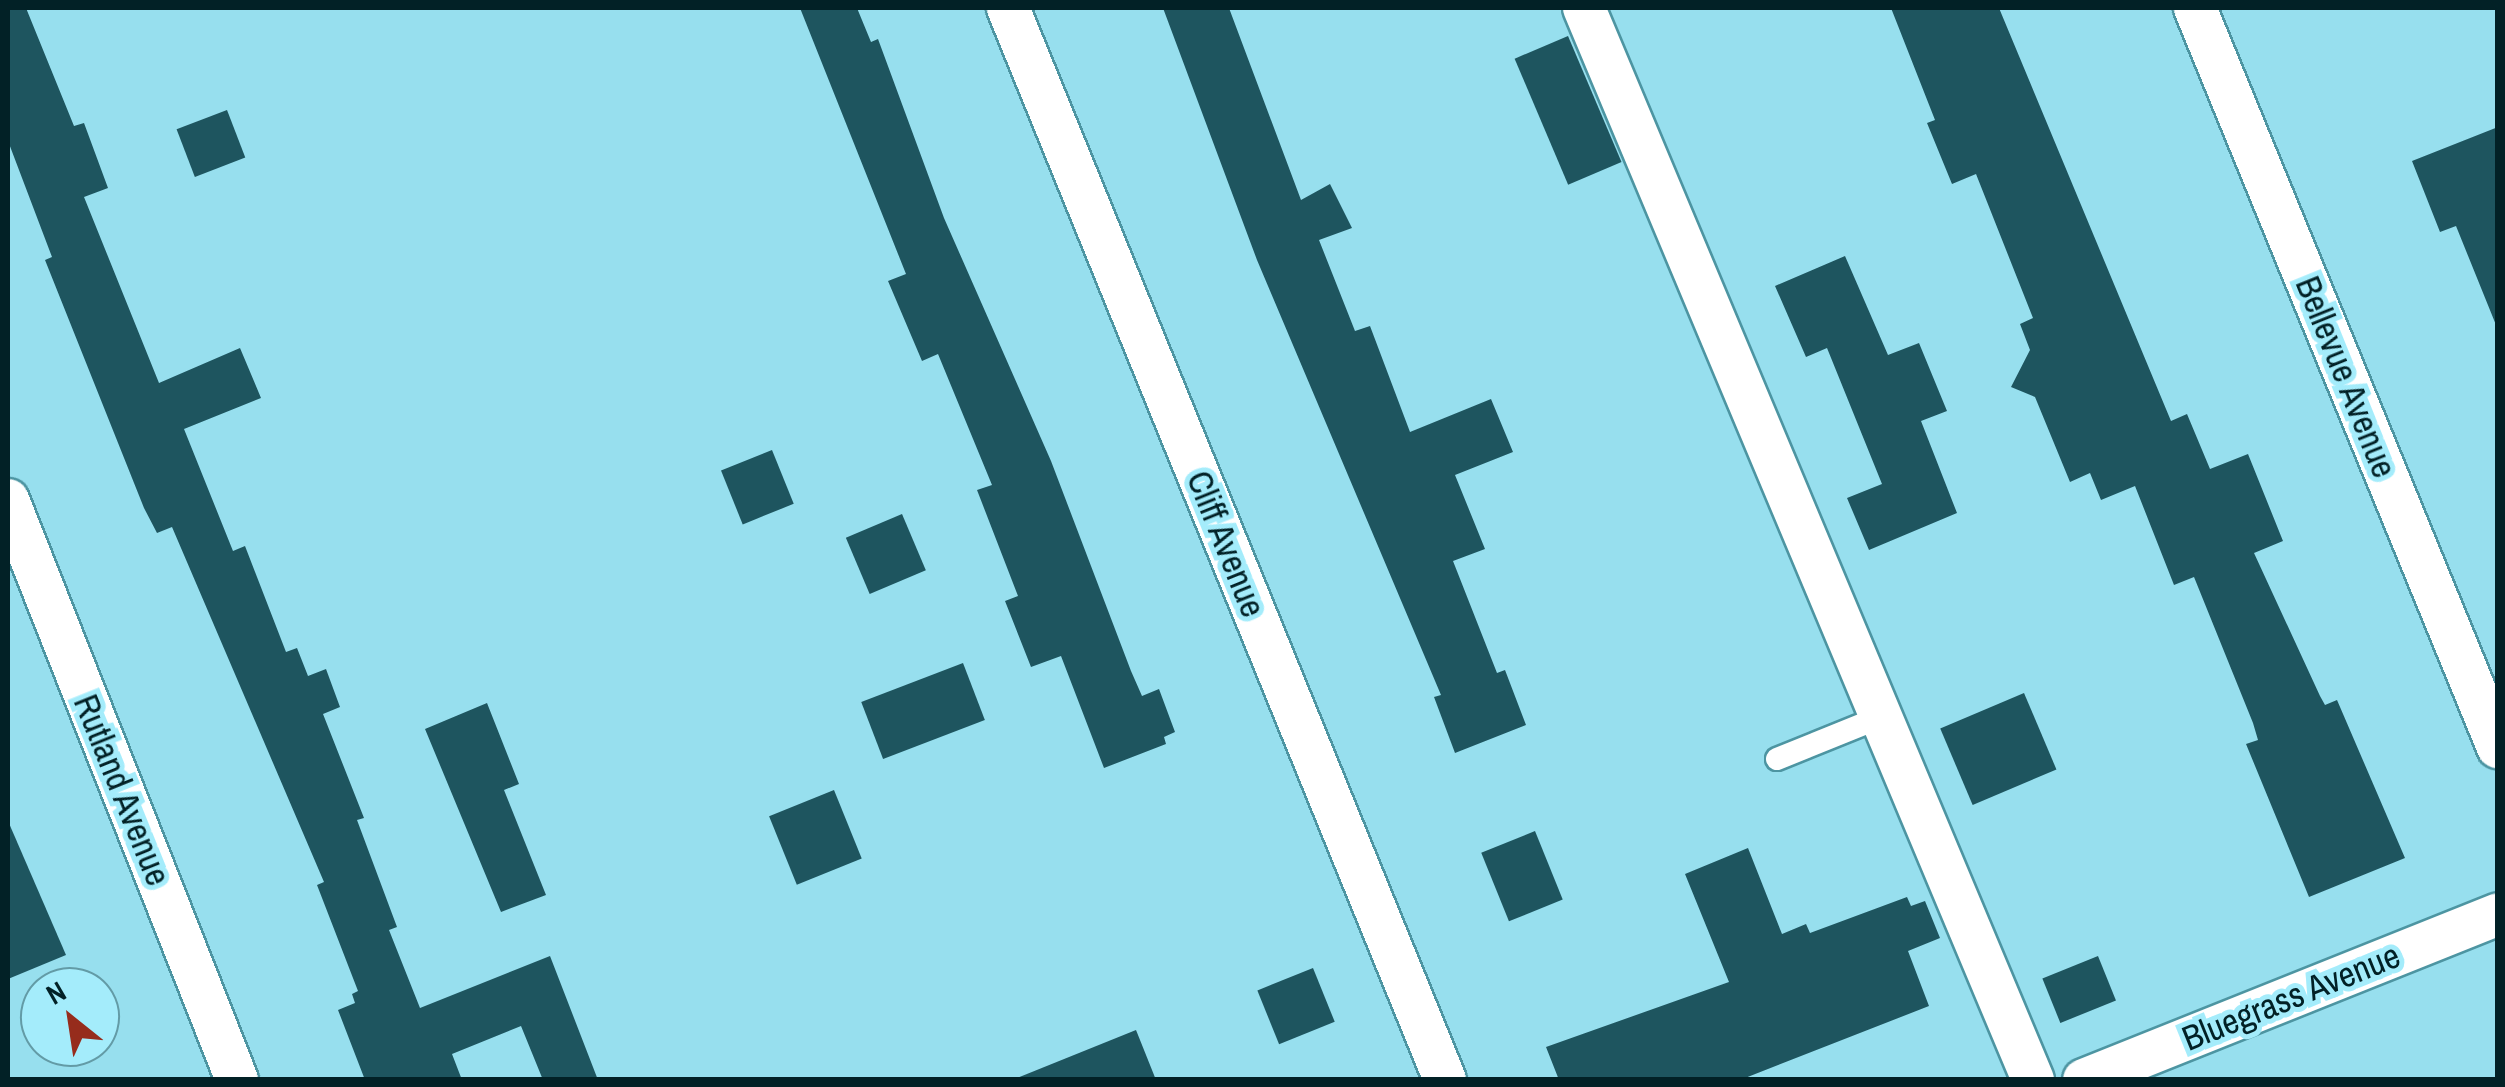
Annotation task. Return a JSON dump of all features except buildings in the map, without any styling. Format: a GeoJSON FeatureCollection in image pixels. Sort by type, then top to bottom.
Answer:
{"type":"FeatureCollection","features":[{"type":"Feature","properties":{"kind":"street","name":"Cliff Avenue"},"geometry":{"type":"LineString","coordinates":[[1008,8],[1445,1080]]}},
{"type":"Feature","properties":{"kind":"street"},"geometry":{"type":"LineString","coordinates":[[1584,8],[2034,1080]]}},
{"type":"Feature","properties":{"kind":"street","name":"Bellevue Avenue"},"geometry":{"type":"LineString","coordinates":[[2195,8],[2498,746]]}},
{"type":"Feature","properties":{"kind":"street","name":"Rutland Avenue"},"geometry":{"type":"LineString","coordinates":[[8,500],[237,1080]]}},
{"type":"Feature","properties":{"kind":"street","name":"Bluegrass Avenue"},"geometry":{"type":"LineString","coordinates":[[2084,1080],[2498,914]]}},
{"type":"Feature","properties":{"kind":"lane"},"geometry":{"type":"LineString","coordinates":[[1777,759],[1881,717]]}}]}
